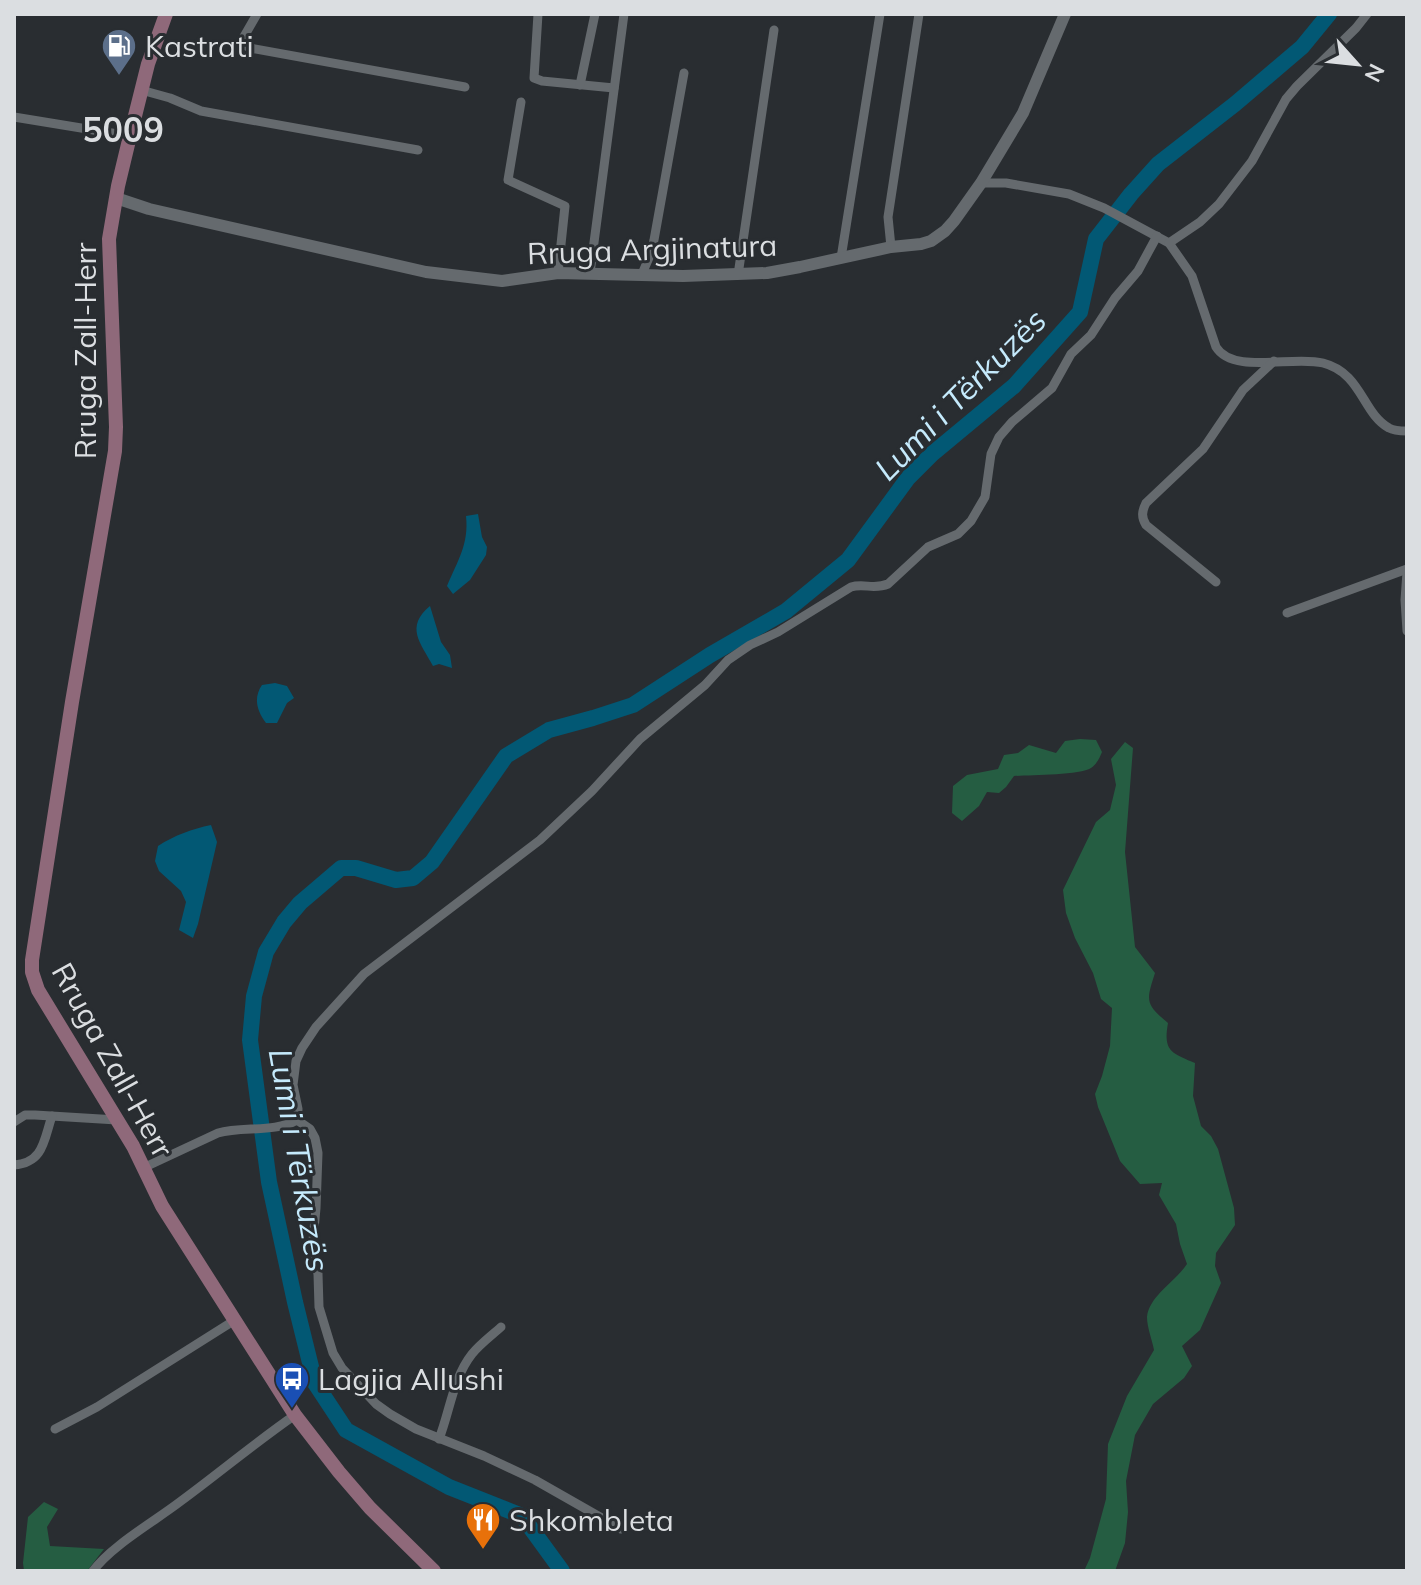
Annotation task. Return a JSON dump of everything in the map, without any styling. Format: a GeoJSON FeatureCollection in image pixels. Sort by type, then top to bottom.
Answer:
{"type":"FeatureCollection","features":[{"type":"Feature","properties":{"kind":"main road","name":"Rruga Zall-Herr"},"geometry":{"type":"LineString","coordinates":[[166,14],[141,90],[116,198],[109,251],[115,451],[72,702],[32,972],[38,990],[117,1120],[162,1206],[295,1415],[370,1508],[434,1571]]}},
{"type":"Feature","properties":{"kind":"street"},"geometry":{"type":"LineString","coordinates":[[257,14],[242,40],[250,48],[465,87]]}},
{"type":"Feature","properties":{"kind":"street"},"geometry":{"type":"LineString","coordinates":[[538,14],[534,78],[614,88]]}},
{"type":"Feature","properties":{"kind":"street"},"geometry":{"type":"LineString","coordinates":[[580,85],[595,14]]}},
{"type":"Feature","properties":{"kind":"street"},"geometry":{"type":"LineString","coordinates":[[590,273],[624,14]]}},
{"type":"Feature","properties":{"kind":"street"},"geometry":{"type":"LineString","coordinates":[[841,258],[880,14]]}},
{"type":"Feature","properties":{"kind":"street"},"geometry":{"type":"LineString","coordinates":[[891,247],[888,217],[919,14]]}},
{"type":"Feature","properties":{"kind":"street","name":"Rruga Argjinatura"},"geometry":{"type":"LineString","coordinates":[[116,198],[149,209],[426,272],[502,281],[558,273],[738,275],[789,269],[891,247],[921,244],[938,237],[954,221],[981,183],[1023,113],[1065,14]]}},
{"type":"Feature","properties":{"kind":"street"},"geometry":{"type":"LineString","coordinates":[[1169,243],[1200,222],[1219,204],[1252,161],[1286,99],[1367,14]]}},
{"type":"Feature","properties":{"kind":"street"},"geometry":{"type":"LineString","coordinates":[[738,275],[774,30]]}},
{"type":"Feature","properties":{"kind":"street"},"geometry":{"type":"LineString","coordinates":[[642,274],[654,240],[684,73]]}},
{"type":"Feature","properties":{"kind":"street"},"geometry":{"type":"LineString","coordinates":[[141,90],[201,111],[418,150]]}},
{"type":"Feature","properties":{"kind":"street"},"geometry":{"type":"LineString","coordinates":[[521,102],[508,180],[565,206],[558,273]]}},
{"type":"Feature","properties":{"kind":"street"},"geometry":{"type":"LineString","coordinates":[[14,117],[130,136]]}},
{"type":"Feature","properties":{"kind":"street"},"geometry":{"type":"LineString","coordinates":[[981,183],[1006,183],[1069,194],[1104,208],[1157,236],[1169,243],[1192,276],[1220,354],[1235,361],[1325,363],[1350,378],[1383,423],[1397,431],[1407,431]]}},
{"type":"Feature","properties":{"kind":"street"},"geometry":{"type":"LineString","coordinates":[[297,1120],[293,1085],[296,1061],[316,1027],[364,974],[540,840],[583,801],[640,739],[705,685],[728,660],[843,591],[857,585],[872,588],[888,584],[928,547],[965,528],[977,514],[985,497],[991,454],[999,437],[1052,388],[1071,354],[1091,335],[1115,298],[1138,271],[1157,236]]}},
{"type":"Feature","properties":{"kind":"street"},"geometry":{"type":"LineString","coordinates":[[1216,582],[1146,525],[1142,519],[1143,510],[1146,503],[1203,449],[1243,390],[1274,361]]}},
{"type":"Feature","properties":{"kind":"street"},"geometry":{"type":"LineString","coordinates":[[1287,613],[1407,571],[1407,631]]}},
{"type":"Feature","properties":{"kind":"street"},"geometry":{"type":"LineString","coordinates":[[14,1122],[25,1115],[117,1120]]}},
{"type":"Feature","properties":{"kind":"street"},"geometry":{"type":"LineString","coordinates":[[14,1165],[25,1164],[38,1155],[52,1116]]}},
{"type":"Feature","properties":{"kind":"street"},"geometry":{"type":"LineString","coordinates":[[143,1168],[218,1133],[231,1129],[277,1127],[297,1120]]}},
{"type":"Feature","properties":{"kind":"street"},"geometry":{"type":"LineString","coordinates":[[297,1120],[310,1129],[318,1153],[312,1251],[318,1274],[319,1307],[333,1353],[342,1368],[376,1404],[416,1429],[535,1480],[621,1529]]}},
{"type":"Feature","properties":{"kind":"street"},"geometry":{"type":"LineString","coordinates":[[55,1429],[97,1407],[235,1320]]}},
{"type":"Feature","properties":{"kind":"street"},"geometry":{"type":"LineString","coordinates":[[439,1439],[452,1397],[470,1356],[501,1327]]}},
{"type":"Feature","properties":{"kind":"street"},"geometry":{"type":"LineString","coordinates":[[93,1571],[104,1557],[295,1415]]}},
{"type":"Feature","properties":{"kind":"green space"},"geometry":{"type":"Polygon","coordinates":[[[1096,740],[1102,752],[1091,768],[1014,776],[999,793],[987,792],[979,806],[962,821],[952,813],[953,786],[967,775],[998,769],[1004,755],[1018,753],[1029,745],[1056,753],[1065,741],[1096,740]]]}},
{"type":"Feature","properties":{"kind":"green space"},"geometry":{"type":"Polygon","coordinates":[[[1125,742],[1133,748],[1125,852],[1135,947],[1155,973],[1149,996],[1151,1006],[1168,1023],[1168,1045],[1175,1053],[1195,1063],[1193,1096],[1201,1126],[1218,1149],[1234,1208],[1235,1225],[1216,1253],[1215,1266],[1221,1283],[1200,1330],[1182,1346],[1192,1366],[1184,1378],[1153,1404],[1135,1435],[1126,1481],[1128,1512],[1125,1543],[1115,1571],[1084,1571],[1106,1499],[1108,1444],[1127,1396],[1154,1350],[1147,1321],[1149,1309],[1187,1264],[1176,1224],[1159,1195],[1162,1183],[1140,1184],[1120,1161],[1098,1107],[1095,1094],[1110,1046],[1112,1008],[1101,999],[1093,973],[1075,938],[1066,913],[1063,890],[1096,822],[1110,810],[1116,785],[1111,759],[1125,742]]]}},
{"type":"Feature","properties":{"kind":"green space"},"geometry":{"type":"Polygon","coordinates":[[[44,1502],[58,1509],[47,1527],[50,1546],[104,1549],[87,1571],[24,1571],[28,1517],[44,1502]]]}},
{"type":"Feature","properties":{"kind":"water"},"geometry":{"type":"Polygon","coordinates":[[[478,514],[487,547],[486,555],[470,580],[453,594],[447,586],[464,544],[466,516],[478,514]]]}},
{"type":"Feature","properties":{"kind":"water"},"geometry":{"type":"Polygon","coordinates":[[[430,606],[441,642],[450,655],[452,668],[439,664],[433,666],[417,635],[418,621],[430,606]]]}},
{"type":"Feature","properties":{"kind":"water"},"geometry":{"type":"Polygon","coordinates":[[[275,683],[287,686],[294,698],[287,703],[277,723],[266,723],[258,709],[258,695],[262,685],[275,683]]]}},
{"type":"Feature","properties":{"kind":"water"},"geometry":{"type":"Polygon","coordinates":[[[211,825],[217,842],[193,938],[179,930],[186,902],[181,891],[159,871],[155,861],[158,846],[184,833],[211,825]]]}},
{"type":"Feature","properties":{"kind":"waterway","name":"Lumi i Tërkuzës"},"geometry":{"type":"LineString","coordinates":[[562,1571],[522,1516],[449,1487],[346,1430],[315,1383],[269,1182],[250,1040],[254,996],[266,952],[300,903],[341,868],[356,868],[396,880],[413,878],[432,862],[506,756],[549,730],[633,705],[786,611],[848,560],[908,478],[1014,386],[1080,312],[1096,239],[1131,194],[1158,164],[1302,47],[1329,14]]}},
{"type":"Feature","properties":{"kind":"place","name":"Kastrati"},"geometry":{"type":"Point","coordinates":[119,77]}},
{"type":"Feature","properties":{"kind":"place","name":"Lagjia Allushi"},"geometry":{"type":"Point","coordinates":[292,1410]}},
{"type":"Feature","properties":{"kind":"place","name":"Shkombleta"},"geometry":{"type":"Point","coordinates":[483,1551]}},
{"type":"Feature","properties":{"kind":"district","name":"5009"},"geometry":{"type":"Point","coordinates":[123,129]}}]}
